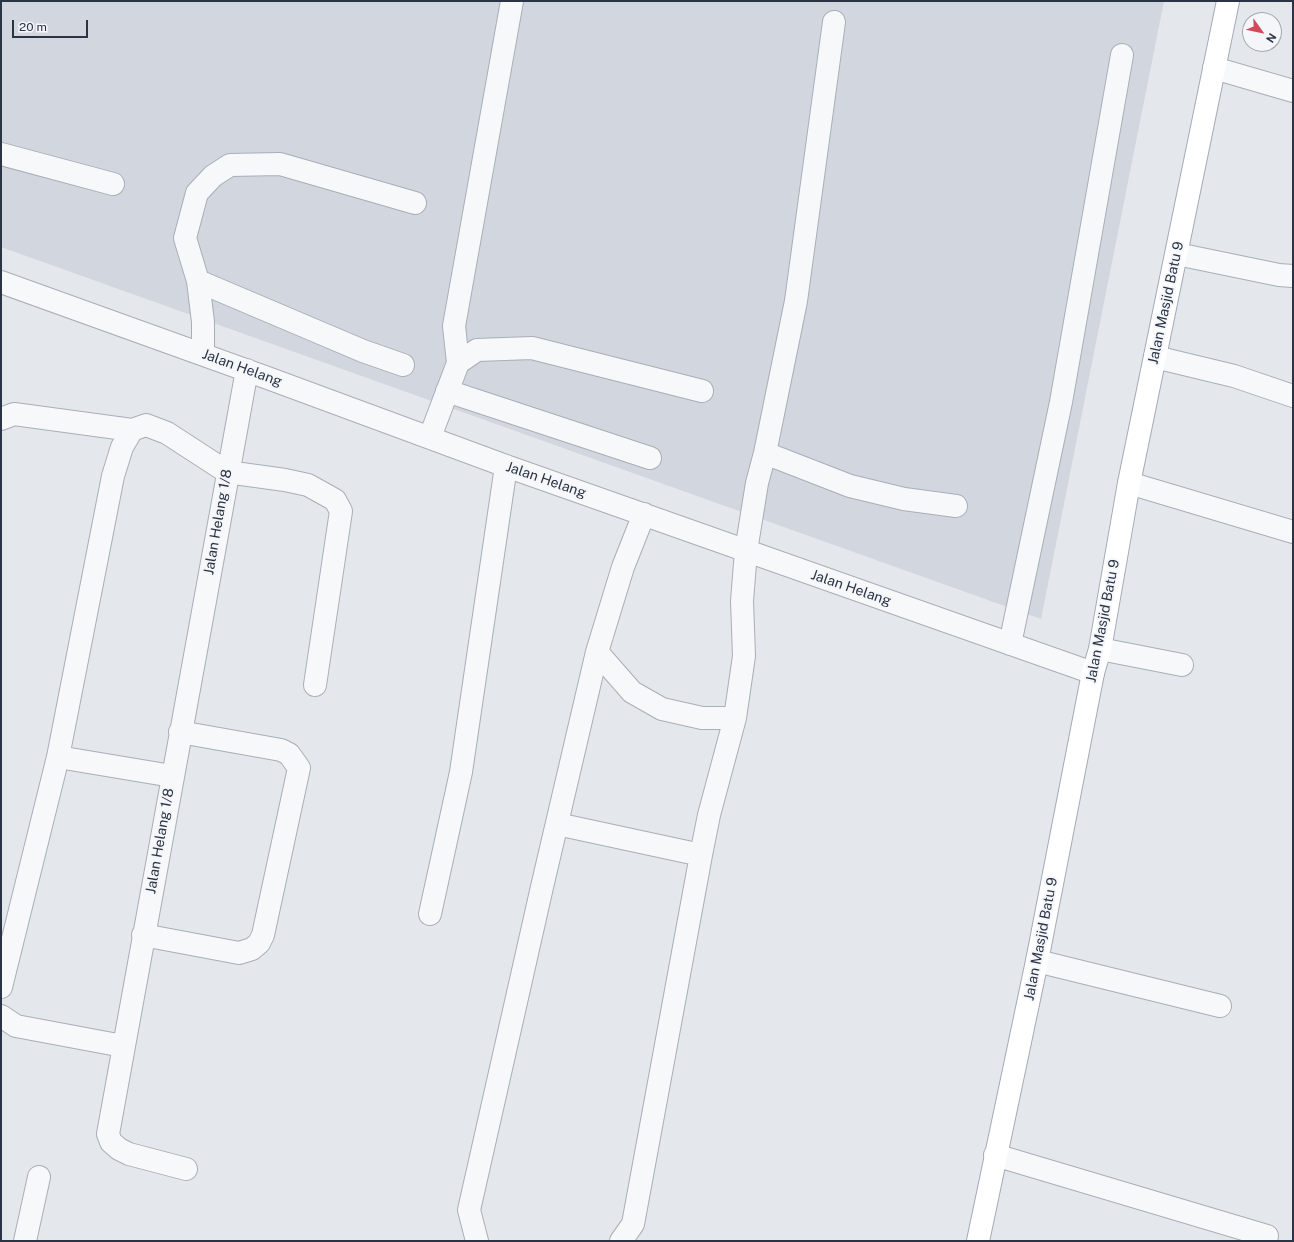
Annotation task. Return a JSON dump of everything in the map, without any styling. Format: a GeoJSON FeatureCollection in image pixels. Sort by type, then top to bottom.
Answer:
{"type":"FeatureCollection","features":[{"type":"Feature","properties":{"kind":"main road","name":"Jalan Masjid Batu 9"},"geometry":{"type":"LineString","coordinates":[[978,1241],[1037,961],[1093,673],[1100,649],[1129,483],[1228,1]]}},
{"type":"Feature","properties":{"kind":"street"},"geometry":{"type":"LineString","coordinates":[[430,437],[458,362],[454,326],[512,1]]}},
{"type":"Feature","properties":{"kind":"street"},"geometry":{"type":"LineString","coordinates":[[621,1241],[633,1224],[700,855],[735,718],[744,656],[742,601],[746,551],[757,482],[765,453],[796,301],[834,22]]}},
{"type":"Feature","properties":{"kind":"street"},"geometry":{"type":"LineString","coordinates":[[1010,644],[1061,402],[1122,55]]}},
{"type":"Feature","properties":{"kind":"street"},"geometry":{"type":"LineString","coordinates":[[1214,68],[1293,91]]}},
{"type":"Feature","properties":{"kind":"street"},"geometry":{"type":"LineString","coordinates":[[1,154],[113,184]]}},
{"type":"Feature","properties":{"kind":"street"},"geometry":{"type":"LineString","coordinates":[[203,354],[198,281],[186,238],[191,211],[197,192],[213,176],[230,165],[280,164],[415,202]]}},
{"type":"Feature","properties":{"kind":"street"},"geometry":{"type":"LineString","coordinates":[[1177,254],[1279,276],[1293,276]]}},
{"type":"Feature","properties":{"kind":"street"},"geometry":{"type":"LineString","coordinates":[[198,281],[363,351],[403,365]]}},
{"type":"Feature","properties":{"kind":"street","name":"Jalan Helang"},"geometry":{"type":"LineString","coordinates":[[1,282],[247,370],[506,466],[1093,673]]}},
{"type":"Feature","properties":{"kind":"street"},"geometry":{"type":"LineString","coordinates":[[458,362],[477,350],[532,348],[702,391]]}},
{"type":"Feature","properties":{"kind":"street"},"geometry":{"type":"LineString","coordinates":[[1155,357],[1234,376],[1293,396]]}},
{"type":"Feature","properties":{"kind":"street","name":"Jalan Helang 1/8"},"geometry":{"type":"LineString","coordinates":[[186,1169],[129,1154],[119,1149],[111,1142],[108,1134],[228,466],[247,370]]}},
{"type":"Feature","properties":{"kind":"street"},"geometry":{"type":"LineString","coordinates":[[447,391],[650,458]]}},
{"type":"Feature","properties":{"kind":"street"},"geometry":{"type":"LineString","coordinates":[[1,420],[14,414],[132,430],[146,425],[167,433],[228,466],[308,485],[336,500],[341,511],[315,685]]}},
{"type":"Feature","properties":{"kind":"street"},"geometry":{"type":"LineString","coordinates":[[1,987],[58,757],[113,476],[122,447],[132,430]]}},
{"type":"Feature","properties":{"kind":"street"},"geometry":{"type":"LineString","coordinates":[[765,453],[850,486],[904,499],[956,506]]}},
{"type":"Feature","properties":{"kind":"street"},"geometry":{"type":"LineString","coordinates":[[430,914],[461,772],[506,466]]}},
{"type":"Feature","properties":{"kind":"street"},"geometry":{"type":"LineString","coordinates":[[1129,483],[1293,532]]}},
{"type":"Feature","properties":{"kind":"street"},"geometry":{"type":"LineString","coordinates":[[477,1241],[469,1210],[556,824],[597,652],[623,567],[644,514]]}},
{"type":"Feature","properties":{"kind":"street"},"geometry":{"type":"LineString","coordinates":[[1100,649],[1182,665]]}},
{"type":"Feature","properties":{"kind":"street"},"geometry":{"type":"LineString","coordinates":[[597,652],[632,692],[662,709],[702,718],[735,718]]}},
{"type":"Feature","properties":{"kind":"street"},"geometry":{"type":"LineString","coordinates":[[143,935],[239,953],[252,949],[259,943],[263,935],[299,768],[289,754],[281,750],[180,732]]}},
{"type":"Feature","properties":{"kind":"street"},"geometry":{"type":"LineString","coordinates":[[58,757],[172,776]]}},
{"type":"Feature","properties":{"kind":"street"},"geometry":{"type":"LineString","coordinates":[[556,824],[700,855]]}},
{"type":"Feature","properties":{"kind":"street"},"geometry":{"type":"LineString","coordinates":[[1037,961],[1220,1006]]}},
{"type":"Feature","properties":{"kind":"street"},"geometry":{"type":"LineString","coordinates":[[1,1016],[16,1026],[123,1046]]}},
{"type":"Feature","properties":{"kind":"street"},"geometry":{"type":"LineString","coordinates":[[995,1155],[1267,1236]]}},
{"type":"Feature","properties":{"kind":"street"},"geometry":{"type":"LineString","coordinates":[[26,1241],[40,1177]]}},
{"type":"Feature","properties":{"kind":"shaded area"},"geometry":{"type":"Polygon","coordinates":[[[1,1],[1164,1],[1041,619],[1,247],[1,1]]]}}]}
